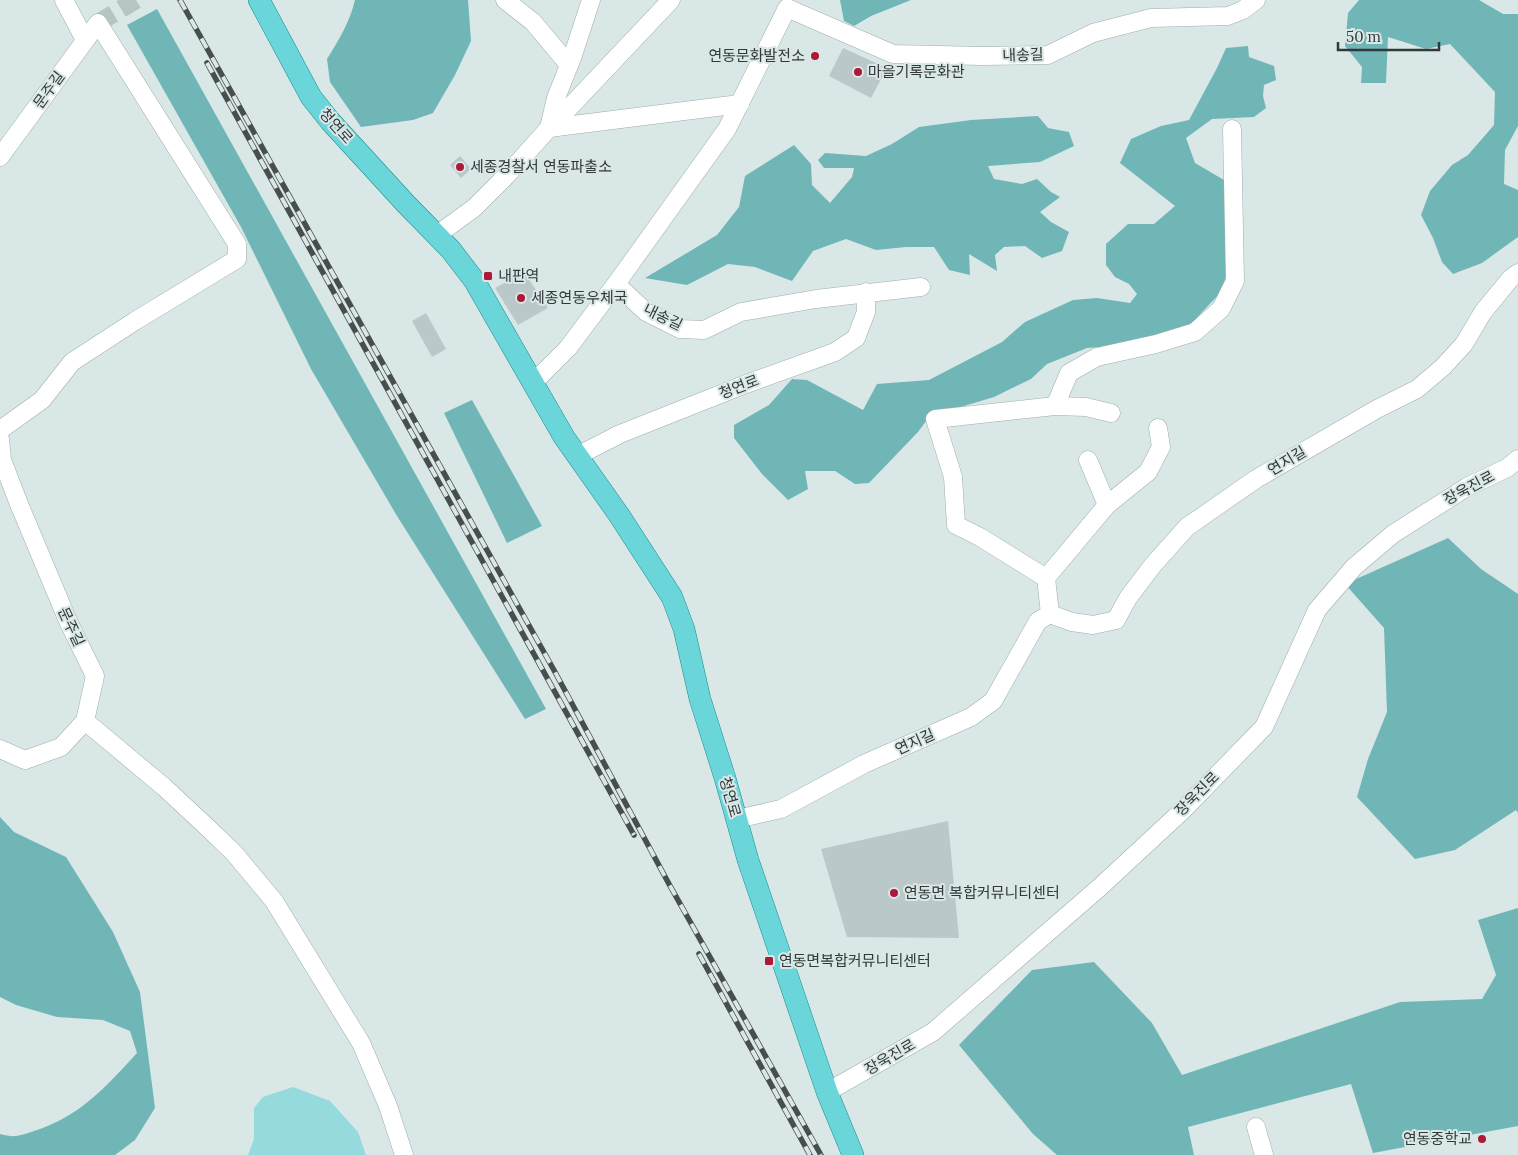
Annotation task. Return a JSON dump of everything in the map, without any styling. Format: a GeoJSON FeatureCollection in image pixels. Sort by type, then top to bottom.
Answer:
{"type":"FeatureCollection","features":[{"type":"Feature","properties":{"kind":"main road","name":"청연로"},"geometry":{"type":"LineString","coordinates":[[259,0],[311,97],[330,121],[437,235],[474,280],[564,437],[624,522],[672,597],[684,629],[700,699],[748,860],[827,1092],[853,1155]]}},
{"type":"Feature","properties":{"kind":"street"},"geometry":{"type":"LineString","coordinates":[[64,0],[85,40]]}},
{"type":"Feature","properties":{"kind":"street"},"geometry":{"type":"LineString","coordinates":[[505,0],[533,22],[569,65]]}},
{"type":"Feature","properties":{"kind":"street"},"geometry":{"type":"LineString","coordinates":[[549,128],[556,98],[591,0]]}},
{"type":"Feature","properties":{"kind":"street"},"geometry":{"type":"LineString","coordinates":[[437,235],[474,208],[506,176],[671,0]]}},
{"type":"Feature","properties":{"kind":"street","name":"내송길"},"geometry":{"type":"LineString","coordinates":[[534,382],[568,348],[727,129],[785,3],[893,54],[982,56],[1048,55],[1093,33],[1152,18],[1228,16],[1244,10],[1256,0]]}},
{"type":"Feature","properties":{"kind":"street","name":"문주길"},"geometry":{"type":"LineString","coordinates":[[0,157],[98,23],[237,244],[237,259],[72,362],[42,400],[0,430]]}},
{"type":"Feature","properties":{"kind":"street"},"geometry":{"type":"LineString","coordinates":[[549,128],[740,104]]}},
{"type":"Feature","properties":{"kind":"street"},"geometry":{"type":"LineString","coordinates":[[1055,406],[1069,374],[1097,357],[1156,344],[1195,332],[1221,309],[1235,281],[1232,129]]}},
{"type":"Feature","properties":{"kind":"street","name":"연지길"},"geometry":{"type":"LineString","coordinates":[[737,819],[781,809],[864,764],[971,717],[993,701],[1038,621],[1050,614],[1072,622],[1093,625],[1116,620],[1128,598],[1153,564],[1187,528],[1256,479],[1377,409],[1417,389],[1443,367],[1464,344],[1483,312],[1511,278],[1518,273]]}},
{"type":"Feature","properties":{"kind":"street","name":"내송길"},"geometry":{"type":"LineString","coordinates":[[616,284],[646,312],[680,329],[704,330],[741,312],[866,292],[922,287]]}},
{"type":"Feature","properties":{"kind":"street","name":"청연로"},"geometry":{"type":"LineString","coordinates":[[577,456],[629,430],[746,384],[835,352],[856,338],[866,312],[866,292]]}},
{"type":"Feature","properties":{"kind":"street"},"geometry":{"type":"LineString","coordinates":[[1046,578],[980,537],[956,525],[953,477],[935,419],[1055,406],[1086,407],[1112,413]]}},
{"type":"Feature","properties":{"kind":"street"},"geometry":{"type":"LineString","coordinates":[[1050,614],[1046,578],[1107,506],[1148,472],[1160,447],[1158,428]]}},
{"type":"Feature","properties":{"kind":"street","name":"문주길"},"geometry":{"type":"LineString","coordinates":[[0,439],[2,460],[68,621],[95,676],[85,721]]}},
{"type":"Feature","properties":{"kind":"street","name":"장욱진로"},"geometry":{"type":"LineString","coordinates":[[827,1092],[933,1032],[1100,887],[1182,810],[1264,727],[1317,610],[1354,567],[1392,534],[1467,487],[1507,468],[1518,459]]}},
{"type":"Feature","properties":{"kind":"street"},"geometry":{"type":"LineString","coordinates":[[1088,460],[1107,506]]}},
{"type":"Feature","properties":{"kind":"street"},"geometry":{"type":"LineString","coordinates":[[0,749],[25,760],[61,747],[85,721],[164,787],[234,852],[274,901],[361,1043],[388,1106],[404,1155]]}},
{"type":"Feature","properties":{"kind":"street"},"geometry":{"type":"LineString","coordinates":[[1256,1127],[1264,1155]]}},
{"type":"Feature","properties":{"kind":"shaded area"},"geometry":{"type":"Polygon","coordinates":[[[355,0],[468,0],[471,41],[455,75],[433,113],[413,120],[361,127],[330,82],[327,59],[347,24],[355,0]]]}},
{"type":"Feature","properties":{"kind":"shaded area"},"geometry":{"type":"Polygon","coordinates":[[[840,0],[911,0],[871,16],[854,26],[844,21],[840,0]]]}},
{"type":"Feature","properties":{"kind":"shaded area"},"geometry":{"type":"Polygon","coordinates":[[[1359,0],[1479,0],[1503,14],[1518,14],[1518,126],[1505,150],[1504,184],[1518,190],[1518,237],[1482,263],[1453,274],[1442,262],[1433,238],[1421,215],[1430,191],[1452,165],[1468,155],[1494,125],[1495,92],[1450,44],[1426,49],[1388,37],[1386,83],[1361,83],[1362,67],[1345,46],[1348,13],[1359,0]]]}},
{"type":"Feature","properties":{"kind":"shaded area"},"geometry":{"type":"Polygon","coordinates":[[[157,9],[546,709],[525,719],[397,516],[311,369],[241,227],[127,25],[157,9]]]}},
{"type":"Feature","properties":{"kind":"shaded area"},"geometry":{"type":"Polygon","coordinates":[[[1248,46],[1249,57],[1274,66],[1276,80],[1264,85],[1263,96],[1266,108],[1254,117],[1212,119],[1186,138],[1195,163],[1224,180],[1235,242],[1222,291],[1191,324],[1127,345],[1087,348],[1047,364],[1031,379],[994,397],[954,409],[932,413],[918,432],[869,483],[855,484],[835,471],[805,471],[808,489],[788,500],[762,474],[734,438],[734,425],[769,405],[792,379],[807,380],[863,410],[877,384],[929,380],[1002,342],[1025,322],[1073,300],[1097,298],[1130,303],[1137,294],[1129,284],[1115,277],[1106,265],[1106,244],[1128,224],[1154,224],[1175,206],[1120,163],[1131,139],[1161,126],[1189,120],[1226,48],[1248,46]]]}},
{"type":"Feature","properties":{"kind":"shaded area"},"geometry":{"type":"Polygon","coordinates":[[[1038,116],[1048,128],[1069,132],[1074,146],[1040,162],[988,166],[994,179],[1022,184],[1037,179],[1051,192],[1060,197],[1040,212],[1051,222],[1069,232],[1062,251],[1042,258],[1025,246],[1004,247],[995,255],[997,271],[969,254],[970,275],[949,270],[934,247],[876,250],[846,239],[813,251],[792,281],[755,267],[728,264],[687,285],[645,278],[717,235],[739,207],[745,176],[794,145],[811,164],[812,185],[830,203],[852,177],[854,168],[824,168],[818,160],[825,153],[866,156],[892,144],[919,127],[971,120],[1038,116]]]}},
{"type":"Feature","properties":{"kind":"shaded area"},"geometry":{"type":"Polygon","coordinates":[[[472,400],[542,526],[507,543],[444,413],[472,400]]]}},
{"type":"Feature","properties":{"kind":"shaded area"},"geometry":{"type":"Polygon","coordinates":[[[1448,538],[1481,569],[1518,594],[1518,813],[1516,810],[1455,850],[1415,859],[1357,797],[1368,759],[1387,712],[1384,628],[1345,584],[1448,538]]]}},
{"type":"Feature","properties":{"kind":"shaded area"},"geometry":{"type":"Polygon","coordinates":[[[0,817],[14,832],[66,857],[113,932],[140,992],[155,1108],[135,1140],[115,1155],[0,1155],[0,1134],[10,1136],[21,1135],[65,1118],[91,1100],[137,1053],[130,1031],[103,1020],[57,1017],[16,1005],[0,997],[0,817]]]}},
{"type":"Feature","properties":{"kind":"shaded area"},"geometry":{"type":"Polygon","coordinates":[[[1518,908],[1518,1126],[1373,1153],[1351,1084],[1188,1127],[1194,1155],[1057,1155],[1033,1134],[959,1045],[1032,970],[1094,962],[1152,1023],[1182,1075],[1400,1002],[1482,999],[1496,975],[1478,920],[1518,908]]]}},
{"type":"Feature","properties":{"kind":"shaded area"},"geometry":{"type":"Polygon","coordinates":[[[293,1087],[330,1101],[358,1132],[366,1155],[248,1155],[254,1139],[254,1108],[263,1097],[293,1087]]]}},
{"type":"Feature","properties":{"kind":"building","name":"마을기록문화관"},"geometry":{"type":"Polygon","coordinates":[[[843,48],[887,68],[871,98],[829,76],[843,48]]]}},
{"type":"Feature","properties":{"kind":"building","name":"세종경찰서 연동파출소"},"geometry":{"type":"Polygon","coordinates":[[[460,156],[471,169],[461,178],[450,165],[460,156]]]}},
{"type":"Feature","properties":{"kind":"building","name":"세종연동우체국"},"geometry":{"type":"Polygon","coordinates":[[[524,272],[548,308],[518,325],[495,288],[524,272]]]}},
{"type":"Feature","properties":{"kind":"building"},"geometry":{"type":"Polygon","coordinates":[[[426,313],[446,349],[432,357],[412,321],[426,313]]]}},
{"type":"Feature","properties":{"kind":"building","name":"연동면 복합커뮤니티센터"},"geometry":{"type":"Polygon","coordinates":[[[948,821],[959,938],[847,937],[821,849],[948,821]]]}},
{"type":"Feature","properties":{"kind":"tunnel"},"geometry":{"type":"LineString","coordinates":[[98,23],[136,0]]}},
{"type":"Feature","properties":{"kind":"railway"},"geometry":{"type":"LineString","coordinates":[[180,0],[555,672],[669,884],[821,1155]]}},
{"type":"Feature","properties":{"kind":"railway"},"geometry":{"type":"LineString","coordinates":[[207,63],[634,835]]}},
{"type":"Feature","properties":{"kind":"railway"},"geometry":{"type":"LineString","coordinates":[[699,954],[810,1155]]}},
{"type":"Feature","properties":{"kind":"place","name":"연동문화발전소"},"geometry":{"type":"Point","coordinates":[815,56]}},
{"type":"Feature","properties":{"kind":"place","name":"마을기록문화관"},"geometry":{"type":"Point","coordinates":[858,72]}},
{"type":"Feature","properties":{"kind":"place","name":"세종경찰서 연동파출소"},"geometry":{"type":"Point","coordinates":[460,167]}},
{"type":"Feature","properties":{"kind":"place","name":"내판역"},"geometry":{"type":"Point","coordinates":[488,276]}},
{"type":"Feature","properties":{"kind":"place","name":"세종연동우체국"},"geometry":{"type":"Point","coordinates":[521,298]}},
{"type":"Feature","properties":{"kind":"place","name":"연동면 복합커뮤니티센터"},"geometry":{"type":"Point","coordinates":[894,893]}},
{"type":"Feature","properties":{"kind":"place","name":"연동면복합커뮤니티센터"},"geometry":{"type":"Point","coordinates":[769,961]}},
{"type":"Feature","properties":{"kind":"place","name":"연동중학교"},"geometry":{"type":"Point","coordinates":[1482,1139]}}]}
